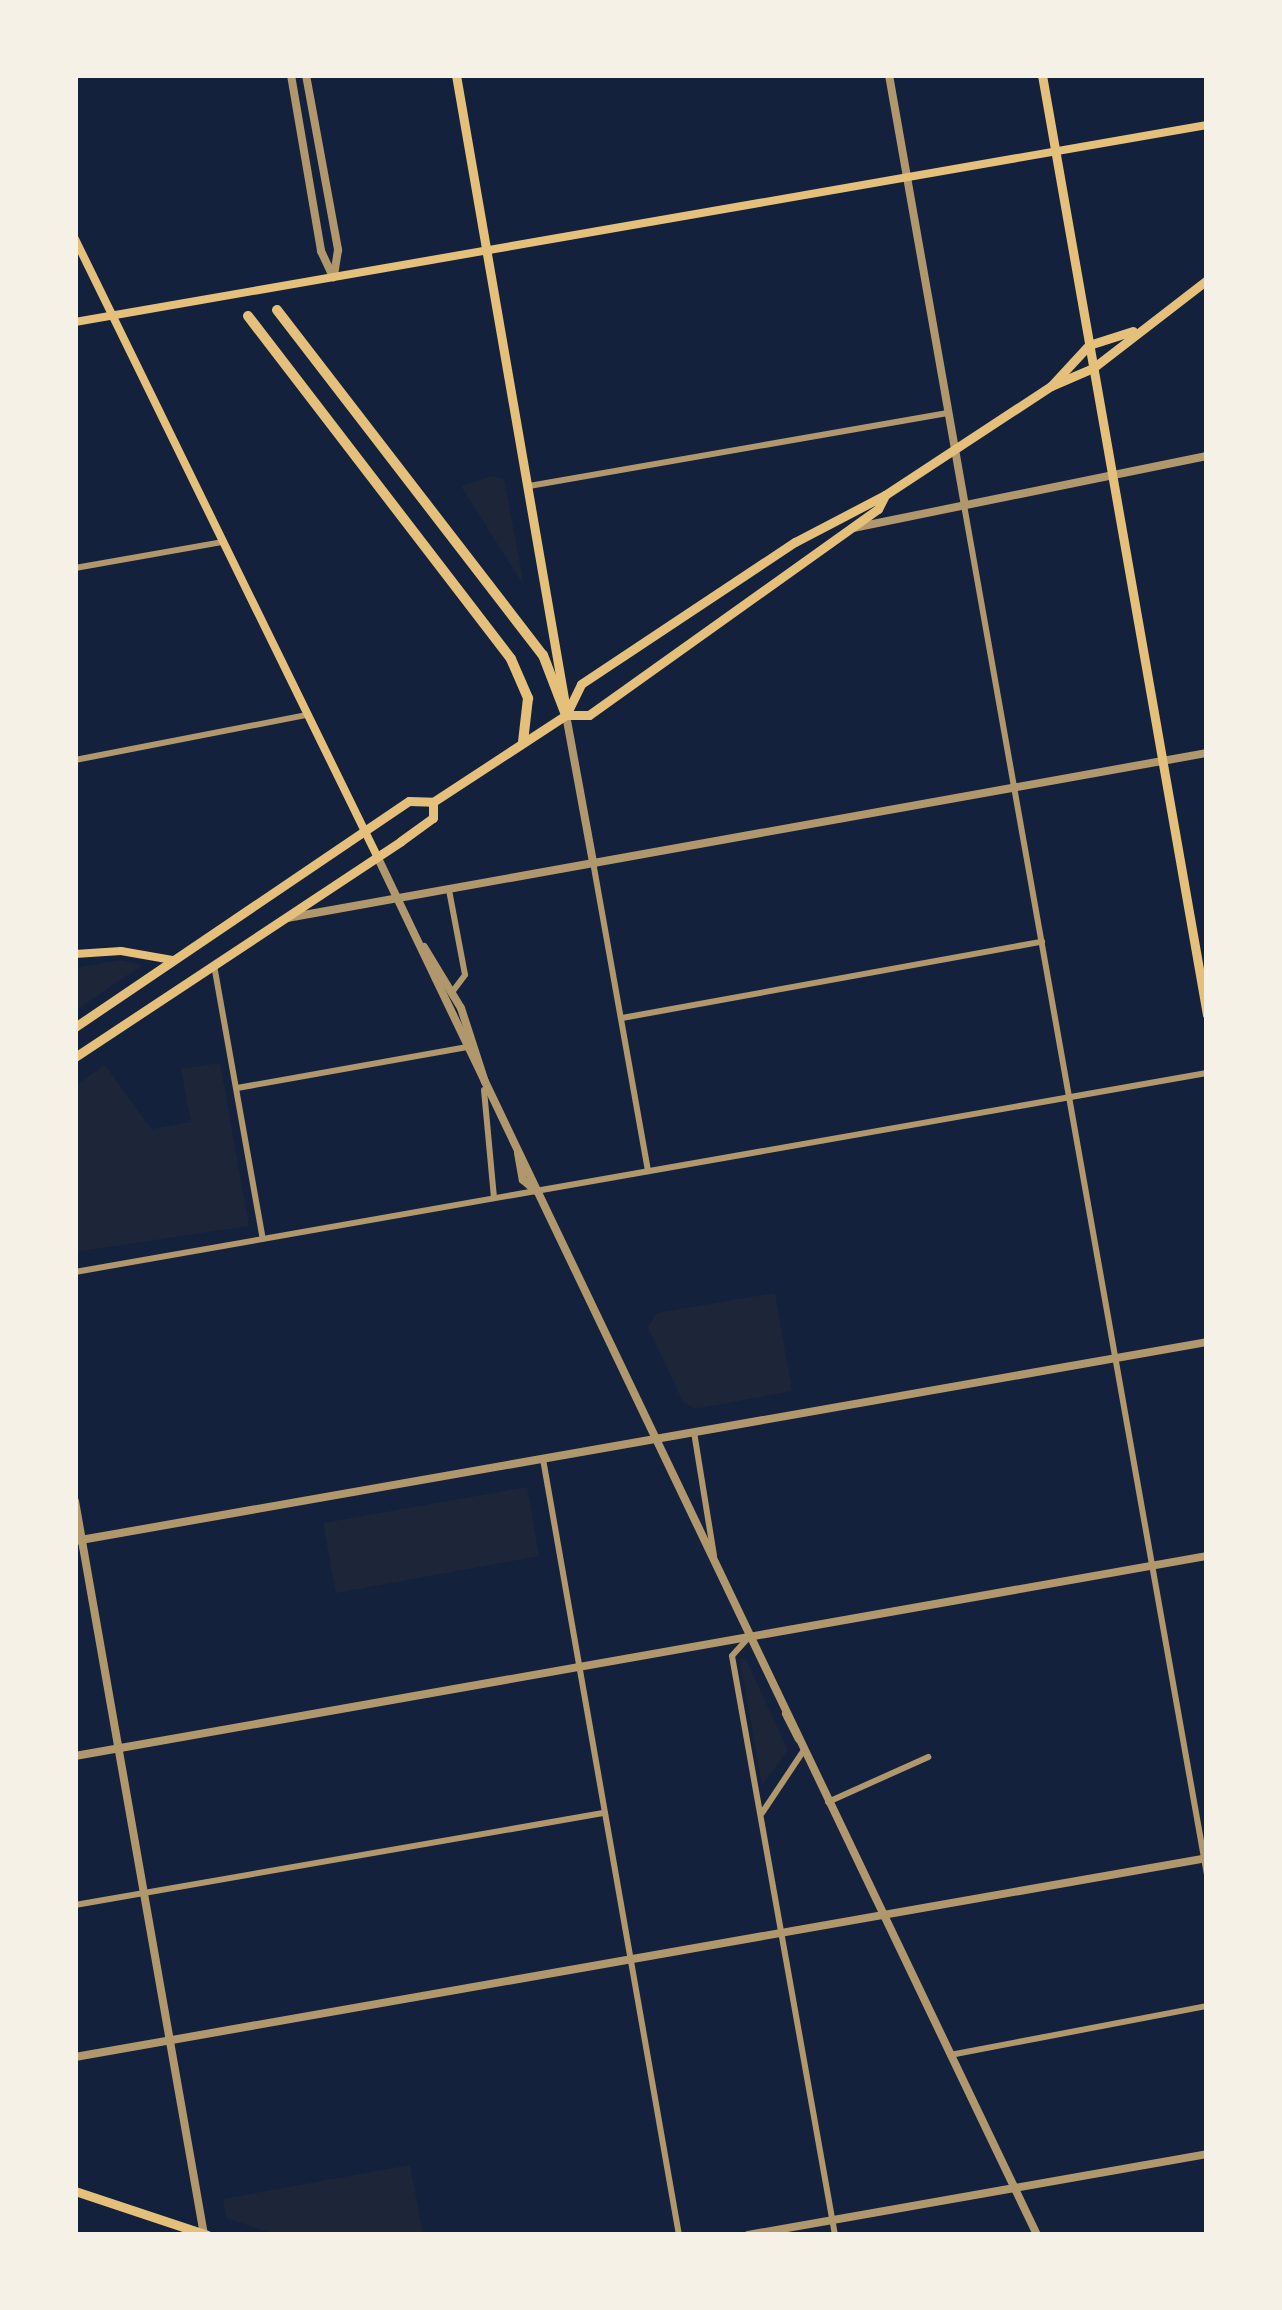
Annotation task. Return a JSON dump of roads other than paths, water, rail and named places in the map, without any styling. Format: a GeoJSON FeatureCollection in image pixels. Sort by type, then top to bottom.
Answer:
{"type":"FeatureCollection","features":[{"type":"Feature","properties":{"kind":"highway"},"geometry":{"type":"LineString","coordinates":[[277,310],[543,655],[566,715]]}},
{"type":"Feature","properties":{"kind":"highway"},"geometry":{"type":"LineString","coordinates":[[248,316],[511,659],[529,698],[523,742]]}},
{"type":"Feature","properties":{"kind":"main road"},"geometry":{"type":"LineString","coordinates":[[456,75],[566,715]]}},
{"type":"Feature","properties":{"kind":"main road"},"geometry":{"type":"LineString","coordinates":[[1042,75],[1207,1015]]}},
{"type":"Feature","properties":{"kind":"main road"},"geometry":{"type":"LineString","coordinates":[[75,322],[1207,125]]}},
{"type":"Feature","properties":{"kind":"main road"},"geometry":{"type":"LineString","coordinates":[[75,239],[377,856]]}},
{"type":"Feature","properties":{"kind":"main road"},"geometry":{"type":"LineString","coordinates":[[75,1027],[409,801],[433,802],[566,715],[581,684],[795,542],[885,495],[1051,386],[1093,368],[1133,331],[1207,280]]}},
{"type":"Feature","properties":{"kind":"main road"},"geometry":{"type":"LineString","coordinates":[[1051,386],[1089,345],[1133,331]]}},
{"type":"Feature","properties":{"kind":"main road"},"geometry":{"type":"LineString","coordinates":[[566,715],[589,715],[852,529],[885,495]]}},
{"type":"Feature","properties":{"kind":"main road"},"geometry":{"type":"LineString","coordinates":[[75,1057],[433,818],[433,802]]}},
{"type":"Feature","properties":{"kind":"main road"},"geometry":{"type":"LineString","coordinates":[[75,954],[172,960]]}},
{"type":"Feature","properties":{"kind":"main road"},"geometry":{"type":"LineString","coordinates":[[75,2191],[205,2235]]}},
{"type":"Feature","properties":{"kind":"street"},"geometry":{"type":"LineString","coordinates":[[291,75],[321,251],[333,277]]}},
{"type":"Feature","properties":{"kind":"street"},"geometry":{"type":"LineString","coordinates":[[306,75],[338,250],[333,277]]}},
{"type":"Feature","properties":{"kind":"street"},"geometry":{"type":"LineString","coordinates":[[889,75],[1207,1875]]}},
{"type":"Feature","properties":{"kind":"street"},"geometry":{"type":"LineString","coordinates":[[529,486],[948,413]]}},
{"type":"Feature","properties":{"kind":"street"},"geometry":{"type":"LineString","coordinates":[[852,529],[964,501],[1207,457]]}},
{"type":"Feature","properties":{"kind":"street"},"geometry":{"type":"LineString","coordinates":[[75,568],[222,542]]}},
{"type":"Feature","properties":{"kind":"street"},"geometry":{"type":"LineString","coordinates":[[75,760],[307,715]]}},
{"type":"Feature","properties":{"kind":"street"},"geometry":{"type":"LineString","coordinates":[[566,715],[648,1171]]}},
{"type":"Feature","properties":{"kind":"street"},"geometry":{"type":"LineString","coordinates":[[280,919],[1207,753]]}},
{"type":"Feature","properties":{"kind":"street"},"geometry":{"type":"LineString","coordinates":[[377,856],[424,947],[484,1090],[518,1152],[524,1180],[536,1191],[1037,2235]]}},
{"type":"Feature","properties":{"kind":"street"},"geometry":{"type":"LineString","coordinates":[[449,890],[465,975],[453,991]]}},
{"type":"Feature","properties":{"kind":"street"},"geometry":{"type":"LineString","coordinates":[[622,1018],[1042,942]]}},
{"type":"Feature","properties":{"kind":"street"},"geometry":{"type":"LineString","coordinates":[[424,947],[453,991],[484,1090],[494,1198]]}},
{"type":"Feature","properties":{"kind":"street"},"geometry":{"type":"LineString","coordinates":[[214,961],[263,1239]]}},
{"type":"Feature","properties":{"kind":"street"},"geometry":{"type":"LineString","coordinates":[[236,1088],[467,1047]]}},
{"type":"Feature","properties":{"kind":"street"},"geometry":{"type":"LineString","coordinates":[[75,1272],[1207,1073]]}},
{"type":"Feature","properties":{"kind":"street"},"geometry":{"type":"LineString","coordinates":[[78,1540],[1207,1342]]}},
{"type":"Feature","properties":{"kind":"street"},"geometry":{"type":"LineString","coordinates":[[694,1432],[714,1564]]}},
{"type":"Feature","properties":{"kind":"street"},"geometry":{"type":"LineString","coordinates":[[542,1459],[679,2235]]}},
{"type":"Feature","properties":{"kind":"street"},"geometry":{"type":"LineString","coordinates":[[75,1501],[78,1540],[205,2235]]}},
{"type":"Feature","properties":{"kind":"street"},"geometry":{"type":"LineString","coordinates":[[75,1756],[1207,1556]]}},
{"type":"Feature","properties":{"kind":"street"},"geometry":{"type":"LineString","coordinates":[[749,1637],[732,1656],[835,2235]]}},
{"type":"Feature","properties":{"kind":"street"},"geometry":{"type":"LineString","coordinates":[[761,1816],[802,1745]]}},
{"type":"Feature","properties":{"kind":"street"},"geometry":{"type":"LineString","coordinates":[[828,1802],[928,1757]]}},
{"type":"Feature","properties":{"kind":"street"},"geometry":{"type":"LineString","coordinates":[[75,1906],[605,1812]]}},
{"type":"Feature","properties":{"kind":"street"},"geometry":{"type":"LineString","coordinates":[[75,2057],[1206,1859]]}},
{"type":"Feature","properties":{"kind":"street"},"geometry":{"type":"LineString","coordinates":[[950,2055],[1207,2006]]}},
{"type":"Feature","properties":{"kind":"street"},"geometry":{"type":"LineString","coordinates":[[748,2235],[1207,2154]]}}]}
